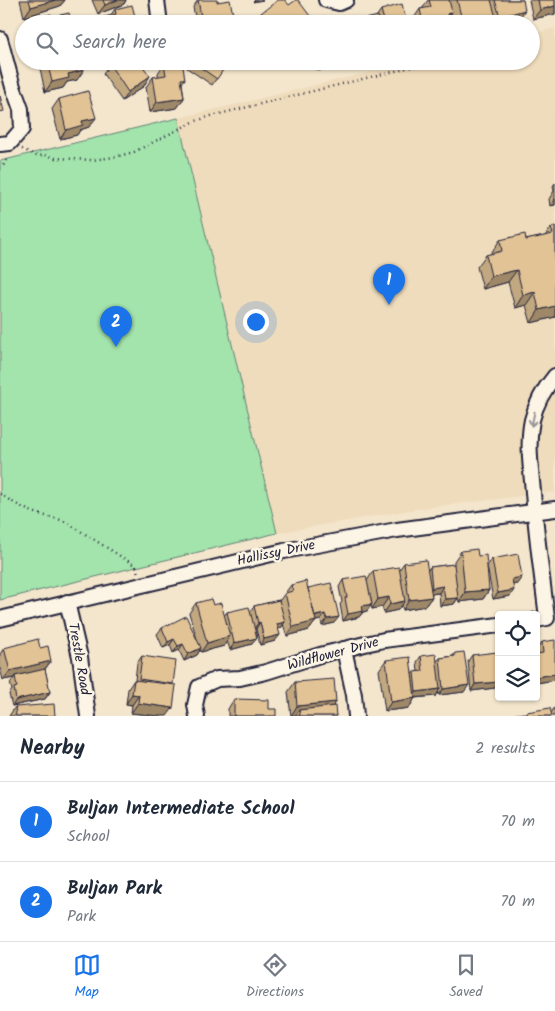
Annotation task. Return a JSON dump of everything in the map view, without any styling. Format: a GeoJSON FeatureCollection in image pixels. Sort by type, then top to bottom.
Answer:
{"type":"FeatureCollection","features":[{"type":"Feature","properties":{"kind":"street"},"geometry":{"type":"LineString","coordinates":[[157,0],[159,15]]}},
{"type":"Feature","properties":{"kind":"street"},"geometry":{"type":"LineString","coordinates":[[326,0],[339,3],[346,0]]}},
{"type":"Feature","properties":{"kind":"street"},"geometry":{"type":"LineString","coordinates":[[0,38],[21,109],[22,129],[5,144]]}},
{"type":"Feature","properties":{"kind":"street"},"geometry":{"type":"LineString","coordinates":[[546,618],[534,511],[530,438],[532,420],[537,403],[544,389],[555,376]]}},
{"type":"Feature","properties":{"kind":"street","name":"Hallissy Drive"},"geometry":{"type":"LineString","coordinates":[[0,619],[284,551],[348,538],[555,508]]}},
{"type":"Feature","properties":{"kind":"street","name":"Trestle Road"},"geometry":{"type":"LineString","coordinates":[[67,602],[80,657],[88,716]]}},
{"type":"Feature","properties":{"kind":"street","name":"Wildflower Drive"},"geometry":{"type":"LineString","coordinates":[[197,716],[195,704],[199,686],[218,679],[240,678],[266,672],[320,655],[384,640],[495,625]]}},
{"type":"Feature","properties":{"kind":"street"},"geometry":{"type":"LineString","coordinates":[[344,649],[354,695],[356,716]]}},
{"type":"Feature","properties":{"kind":"path"},"geometry":{"type":"LineString","coordinates":[[5,144],[37,156],[47,155],[55,158],[92,160],[115,157],[134,152],[193,122],[211,116],[399,70]]}},
{"type":"Feature","properties":{"kind":"path"},"geometry":{"type":"LineString","coordinates":[[0,494],[27,510],[66,522],[136,566],[141,585]]}},
{"type":"Feature","properties":{"kind":"shaded area"},"geometry":{"type":"Polygon","coordinates":[[[555,28],[555,492],[416,509],[277,533],[178,118],[379,70],[540,70],[540,32],[555,28]]]}},
{"type":"Feature","properties":{"kind":"green space"},"geometry":{"type":"Polygon","coordinates":[[[178,118],[277,533],[0,600],[0,161],[178,118]]]}},
{"type":"Feature","properties":{"kind":"building"},"geometry":{"type":"Polygon","coordinates":[[[29,0],[55,0],[31,7],[29,0]]]}},
{"type":"Feature","properties":{"kind":"building"},"geometry":{"type":"Polygon","coordinates":[[[103,0],[117,0],[105,5],[103,0]]]}},
{"type":"Feature","properties":{"kind":"building"},"geometry":{"type":"Polygon","coordinates":[[[198,0],[217,0],[217,2],[230,0],[233,15],[201,15],[198,0]]]}},
{"type":"Feature","properties":{"kind":"building"},"geometry":{"type":"Polygon","coordinates":[[[278,0],[285,0],[289,5],[298,0],[309,15],[263,15],[261,13],[278,0]]]}},
{"type":"Feature","properties":{"kind":"building"},"geometry":{"type":"Polygon","coordinates":[[[429,0],[449,0],[452,12],[447,15],[421,15],[420,9],[431,7],[429,0]]]}},
{"type":"Feature","properties":{"kind":"building"},"geometry":{"type":"Polygon","coordinates":[[[457,0],[491,0],[495,15],[461,15],[457,0]]]}},
{"type":"Feature","properties":{"kind":"building"},"geometry":{"type":"Polygon","coordinates":[[[495,0],[523,0],[525,10],[499,15],[495,0]]]}},
{"type":"Feature","properties":{"kind":"building"},"geometry":{"type":"Polygon","coordinates":[[[538,0],[555,0],[555,6],[540,10],[538,0]]]}},
{"type":"Feature","properties":{"kind":"building"},"geometry":{"type":"Polygon","coordinates":[[[402,4],[405,15],[382,15],[381,10],[402,4]]]}},
{"type":"Feature","properties":{"kind":"building"},"geometry":{"type":"Polygon","coordinates":[[[132,5],[135,15],[112,15],[116,14],[115,9],[132,5]]]}},
{"type":"Feature","properties":{"kind":"building"},"geometry":{"type":"Polygon","coordinates":[[[49,70],[84,70],[68,74],[69,78],[52,82],[49,70]]]}},
{"type":"Feature","properties":{"kind":"building"},"geometry":{"type":"Polygon","coordinates":[[[113,70],[146,70],[150,76],[128,92],[113,70]]]}},
{"type":"Feature","properties":{"kind":"building"},"geometry":{"type":"Polygon","coordinates":[[[165,70],[184,70],[185,79],[181,79],[184,98],[157,102],[153,77],[166,75],[165,70]]]}},
{"type":"Feature","properties":{"kind":"building"},"geometry":{"type":"Polygon","coordinates":[[[204,70],[223,70],[217,79],[204,70]]]}},
{"type":"Feature","properties":{"kind":"building"},"geometry":{"type":"Polygon","coordinates":[[[88,91],[96,118],[82,121],[83,125],[66,130],[59,99],[88,91]]]}},
{"type":"Feature","properties":{"kind":"building"},"geometry":{"type":"Polygon","coordinates":[[[0,96],[4,111],[0,112],[0,96]]]}},
{"type":"Feature","properties":{"kind":"building"},"geometry":{"type":"Polygon","coordinates":[[[555,226],[555,306],[539,310],[535,292],[523,295],[517,270],[491,276],[486,255],[502,251],[500,240],[525,234],[526,240],[553,234],[551,228],[555,226]]]}},
{"type":"Feature","properties":{"kind":"building"},"geometry":{"type":"Polygon","coordinates":[[[477,549],[478,556],[486,555],[489,590],[465,592],[461,551],[477,549]]]}},
{"type":"Feature","properties":{"kind":"building"},"geometry":{"type":"Polygon","coordinates":[[[518,554],[522,577],[512,579],[514,590],[498,593],[492,559],[518,554]]]}},
{"type":"Feature","properties":{"kind":"building"},"geometry":{"type":"Polygon","coordinates":[[[426,560],[432,597],[409,600],[404,563],[426,560]]]}},
{"type":"Feature","properties":{"kind":"building"},"geometry":{"type":"Polygon","coordinates":[[[454,564],[458,598],[445,599],[443,586],[432,588],[430,567],[454,564]]]}},
{"type":"Feature","properties":{"kind":"building"},"geometry":{"type":"Polygon","coordinates":[[[399,567],[405,601],[390,604],[389,597],[378,599],[373,571],[399,567]]]}},
{"type":"Feature","properties":{"kind":"building"},"geometry":{"type":"Polygon","coordinates":[[[366,576],[372,604],[362,606],[363,611],[348,614],[343,580],[366,576]]]}},
{"type":"Feature","properties":{"kind":"building"},"geometry":{"type":"Polygon","coordinates":[[[306,581],[316,621],[293,627],[285,593],[293,591],[291,585],[306,581]]]}},
{"type":"Feature","properties":{"kind":"building"},"geometry":{"type":"Polygon","coordinates":[[[331,583],[339,617],[327,619],[325,614],[315,616],[308,588],[331,583]]]}},
{"type":"Feature","properties":{"kind":"building"},"geometry":{"type":"Polygon","coordinates":[[[211,599],[213,605],[221,603],[230,636],[207,643],[196,603],[211,599]]]}},
{"type":"Feature","properties":{"kind":"building"},"geometry":{"type":"Polygon","coordinates":[[[279,600],[285,622],[277,624],[280,635],[264,639],[254,606],[279,600]]]}},
{"type":"Feature","properties":{"kind":"building"},"geometry":{"type":"Polygon","coordinates":[[[249,607],[257,638],[234,643],[227,612],[249,607]]]}},
{"type":"Feature","properties":{"kind":"building"},"geometry":{"type":"Polygon","coordinates":[[[186,616],[201,648],[188,654],[183,644],[178,646],[174,639],[168,642],[162,628],[186,616]]]}},
{"type":"Feature","properties":{"kind":"building"},"geometry":{"type":"Polygon","coordinates":[[[38,639],[40,648],[48,646],[51,661],[10,671],[4,648],[38,639]]]}},
{"type":"Feature","properties":{"kind":"building"},"geometry":{"type":"Polygon","coordinates":[[[555,640],[555,674],[540,676],[540,653],[543,653],[542,642],[555,640]]]}},
{"type":"Feature","properties":{"kind":"building"},"geometry":{"type":"Polygon","coordinates":[[[464,652],[469,685],[443,689],[440,658],[455,656],[455,653],[464,652]]]}},
{"type":"Feature","properties":{"kind":"building"},"geometry":{"type":"Polygon","coordinates":[[[495,652],[495,682],[475,684],[472,655],[495,652]]]}},
{"type":"Feature","properties":{"kind":"building"},"geometry":{"type":"Polygon","coordinates":[[[436,654],[440,689],[416,692],[414,672],[423,671],[421,656],[436,654]]]}},
{"type":"Feature","properties":{"kind":"building"},"geometry":{"type":"Polygon","coordinates":[[[142,656],[176,661],[173,684],[139,679],[142,656]]]}},
{"type":"Feature","properties":{"kind":"building"},"geometry":{"type":"Polygon","coordinates":[[[410,657],[415,698],[391,702],[386,660],[410,657]]]}},
{"type":"Feature","properties":{"kind":"building"},"geometry":{"type":"Polygon","coordinates":[[[45,669],[50,692],[16,700],[14,688],[17,687],[15,676],[45,669]]]}},
{"type":"Feature","properties":{"kind":"building"},"geometry":{"type":"Polygon","coordinates":[[[334,679],[336,702],[297,706],[295,682],[334,679]]]}},
{"type":"Feature","properties":{"kind":"building"},"geometry":{"type":"Polygon","coordinates":[[[134,680],[176,685],[173,708],[138,703],[139,695],[132,694],[134,680]]]}},
{"type":"Feature","properties":{"kind":"building"},"geometry":{"type":"Polygon","coordinates":[[[234,699],[269,700],[269,709],[276,709],[276,716],[234,716],[234,699]]]}},
{"type":"Feature","properties":{"kind":"building"},"geometry":{"type":"Polygon","coordinates":[[[54,704],[55,716],[16,716],[15,707],[54,704]]]}},
{"type":"Feature","properties":{"kind":"building"},"geometry":{"type":"Polygon","coordinates":[[[335,706],[336,716],[300,716],[299,710],[335,706]]]}},
{"type":"Feature","properties":{"kind":"building"},"geometry":{"type":"Polygon","coordinates":[[[550,708],[552,716],[527,716],[527,712],[550,708]]]}},
{"type":"Feature","properties":{"kind":"building"},"geometry":{"type":"Polygon","coordinates":[[[524,713],[524,716],[504,716],[524,713]]]}},
{"type":"Feature","properties":{"kind":"place","name":"Buljan Intermediate School"},"geometry":{"type":"Point","coordinates":[389,305]}},
{"type":"Feature","properties":{"kind":"place","name":"Buljan Park"},"geometry":{"type":"Point","coordinates":[116,347]}}]}
